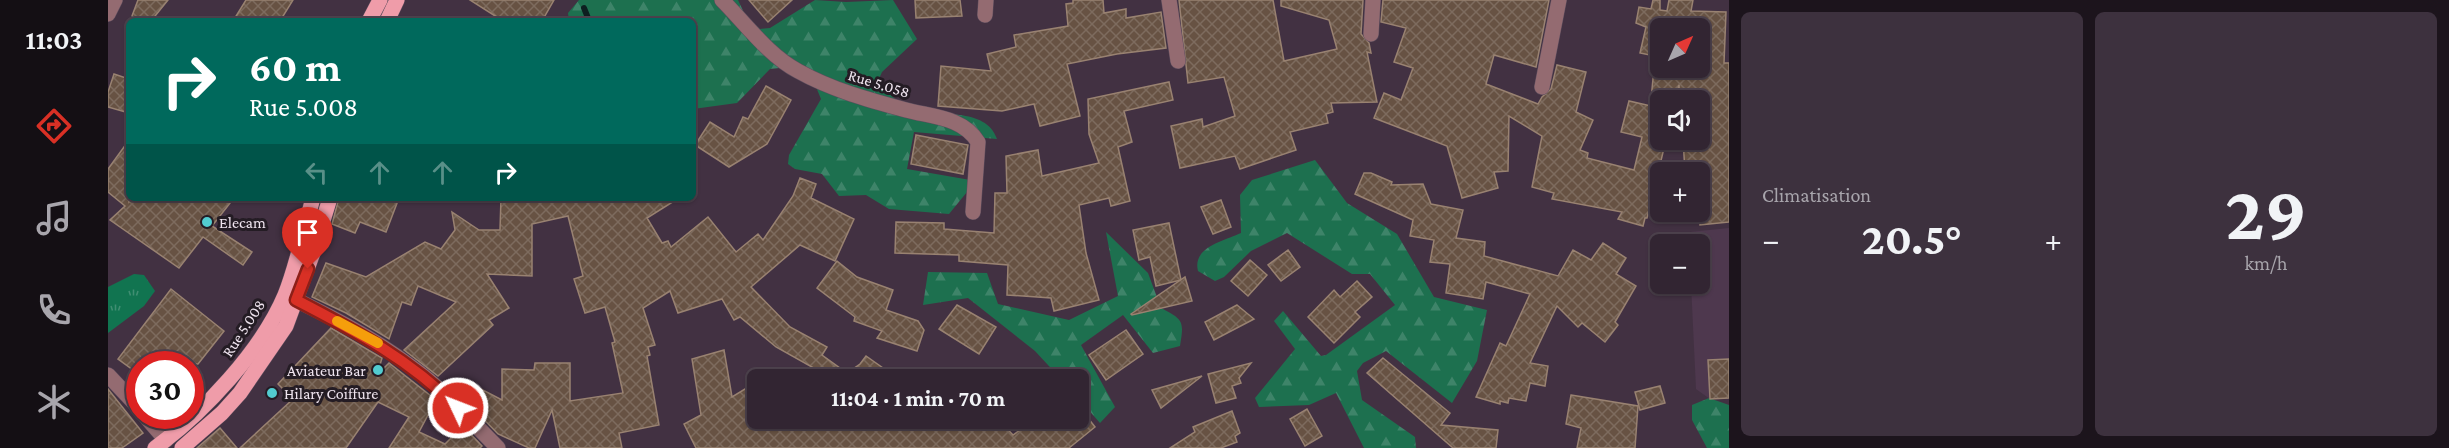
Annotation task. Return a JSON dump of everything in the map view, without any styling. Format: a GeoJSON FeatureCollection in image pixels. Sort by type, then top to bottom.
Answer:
{"type":"FeatureCollection","features":[{"type":"Feature","properties":{"kind":"main road"},"geometry":{"type":"LineString","coordinates":[[371,18],[380,0]]}},
{"type":"Feature","properties":{"kind":"main road"},"geometry":{"type":"LineString","coordinates":[[388,18],[397,0]]}},
{"type":"Feature","properties":{"kind":"main road","name":"Rue 5.008"},"geometry":{"type":"LineString","coordinates":[[182,448],[222,413],[240,393],[286,326],[290,297],[312,201]]}},
{"type":"Feature","properties":{"kind":"main road","name":"Rue 5.008"},"geometry":{"type":"LineString","coordinates":[[161,444],[227,382],[290,297],[329,201]]}},
{"type":"Feature","properties":{"kind":"street"},"geometry":{"type":"LineString","coordinates":[[108,14],[115,0]]}},
{"type":"Feature","properties":{"kind":"street","name":"Rue 5.058"},"geometry":{"type":"LineString","coordinates":[[722,0],[770,50],[797,71],[836,89],[954,122],[972,132],[978,142],[973,212]]}},
{"type":"Feature","properties":{"kind":"street"},"geometry":{"type":"LineString","coordinates":[[1169,0],[1178,62]]}},
{"type":"Feature","properties":{"kind":"street"},"geometry":{"type":"LineString","coordinates":[[1371,34],[1373,0]]}},
{"type":"Feature","properties":{"kind":"street"},"geometry":{"type":"LineString","coordinates":[[1542,87],[1559,0]]}},
{"type":"Feature","properties":{"kind":"street"},"geometry":{"type":"LineString","coordinates":[[290,297],[373,340],[412,367],[445,394],[498,448]]}},
{"type":"Feature","properties":{"kind":"street"},"geometry":{"type":"LineString","coordinates":[[108,375],[126,394]]}},
{"type":"Feature","properties":{"kind":"street"},"geometry":{"type":"LineString","coordinates":[[152,429],[161,444]]}},
{"type":"Feature","properties":{"kind":"shaded area"},"geometry":{"type":"Polygon","coordinates":[[[1729,228],[1729,398],[1710,399],[1696,389],[1691,294],[1710,294],[1710,234],[1690,234],[1690,232],[1729,228]]]}},
{"type":"Feature","properties":{"kind":"green space"},"geometry":{"type":"Polygon","coordinates":[[[579,0],[738,0],[746,17],[760,29],[770,28],[815,0],[846,2],[893,0],[917,39],[882,72],[878,81],[892,97],[910,108],[972,117],[991,129],[997,139],[914,132],[907,169],[976,181],[949,214],[889,209],[866,195],[839,196],[822,174],[795,169],[788,164],[789,155],[821,99],[814,82],[789,67],[770,69],[737,103],[696,109],[696,18],[569,18],[568,13],[579,0]]]}},
{"type":"Feature","properties":{"kind":"green space"},"geometry":{"type":"Polygon","coordinates":[[[1315,160],[1347,203],[1397,234],[1434,297],[1487,310],[1477,361],[1452,403],[1386,351],[1363,363],[1357,371],[1362,400],[1415,437],[1416,448],[1364,448],[1336,393],[1309,405],[1259,407],[1255,398],[1295,349],[1274,321],[1283,311],[1321,356],[1326,355],[1395,305],[1370,274],[1352,274],[1287,233],[1251,251],[1224,277],[1215,281],[1198,271],[1197,263],[1204,251],[1218,242],[1241,233],[1240,195],[1252,180],[1315,160]]]}},
{"type":"Feature","properties":{"kind":"green space"},"geometry":{"type":"Polygon","coordinates":[[[1106,232],[1148,273],[1161,308],[1181,322],[1180,346],[1153,353],[1123,315],[1081,345],[1115,407],[1100,423],[1089,410],[1089,369],[1052,369],[1035,351],[968,298],[923,305],[928,272],[987,273],[998,304],[1069,320],[1118,296],[1106,232]]]}},
{"type":"Feature","properties":{"kind":"green space"},"geometry":{"type":"Polygon","coordinates":[[[134,274],[144,275],[155,291],[144,306],[108,333],[108,287],[134,274]]]}},
{"type":"Feature","properties":{"kind":"green space"},"geometry":{"type":"Polygon","coordinates":[[[1709,398],[1729,405],[1729,448],[1707,448],[1692,420],[1692,405],[1709,398]]]}},
{"type":"Feature","properties":{"kind":"building"},"geometry":{"type":"Polygon","coordinates":[[[138,0],[168,0],[153,18],[132,16],[138,0]]]}},
{"type":"Feature","properties":{"kind":"building"},"geometry":{"type":"Polygon","coordinates":[[[246,0],[293,0],[282,18],[235,18],[246,0]]]}},
{"type":"Feature","properties":{"kind":"building"},"geometry":{"type":"Polygon","coordinates":[[[470,0],[554,0],[544,18],[498,18],[470,0]]]}},
{"type":"Feature","properties":{"kind":"building"},"geometry":{"type":"Polygon","coordinates":[[[749,0],[792,0],[768,22],[749,0]]]}},
{"type":"Feature","properties":{"kind":"building"},"geometry":{"type":"Polygon","coordinates":[[[915,0],[960,0],[962,16],[916,18],[915,0]]]}},
{"type":"Feature","properties":{"kind":"building"},"geometry":{"type":"Polygon","coordinates":[[[1073,0],[1103,0],[1104,13],[1126,9],[1126,18],[1161,12],[1166,48],[1117,54],[1067,64],[1080,116],[1040,126],[1034,104],[1002,111],[938,106],[941,66],[991,71],[987,54],[1016,47],[1014,35],[1068,26],[1066,4],[1073,3],[1073,0]]]}},
{"type":"Feature","properties":{"kind":"building"},"geometry":{"type":"Polygon","coordinates":[[[1179,0],[1273,0],[1284,61],[1337,49],[1329,20],[1281,6],[1281,0],[1363,0],[1361,34],[1369,43],[1371,53],[1367,52],[1377,102],[1331,103],[1333,112],[1326,114],[1328,123],[1290,132],[1296,150],[1240,169],[1235,156],[1180,168],[1171,126],[1202,119],[1203,127],[1235,116],[1224,77],[1188,83],[1179,0]]]}},
{"type":"Feature","properties":{"kind":"building"},"geometry":{"type":"Polygon","coordinates":[[[1383,0],[1549,0],[1536,67],[1494,55],[1486,84],[1538,104],[1551,89],[1557,65],[1586,72],[1576,112],[1593,120],[1580,150],[1588,153],[1587,158],[1634,170],[1642,137],[1621,132],[1629,101],[1650,106],[1650,150],[1664,150],[1661,162],[1650,162],[1650,206],[1643,226],[1618,219],[1622,212],[1552,199],[1554,193],[1532,187],[1542,136],[1509,116],[1508,171],[1494,172],[1498,188],[1462,198],[1447,146],[1374,118],[1384,93],[1401,100],[1413,68],[1394,62],[1406,28],[1381,22],[1383,0]]]}},
{"type":"Feature","properties":{"kind":"building"},"geometry":{"type":"Polygon","coordinates":[[[1653,0],[1660,0],[1660,10],[1667,11],[1669,0],[1693,0],[1691,11],[1726,12],[1724,63],[1729,63],[1729,222],[1700,225],[1700,222],[1710,222],[1710,162],[1684,162],[1684,150],[1710,150],[1710,90],[1679,90],[1679,85],[1678,90],[1652,90],[1653,78],[1710,78],[1710,18],[1650,18],[1650,55],[1640,53],[1646,27],[1636,23],[1639,7],[1651,9],[1653,0]]]}},
{"type":"Feature","properties":{"kind":"building"},"geometry":{"type":"Polygon","coordinates":[[[114,74],[126,78],[126,112],[108,107],[108,92],[114,74]]]}},
{"type":"Feature","properties":{"kind":"building"},"geometry":{"type":"Polygon","coordinates":[[[1169,82],[1173,100],[1124,111],[1132,142],[1118,147],[1130,201],[1111,206],[1109,198],[1079,205],[1086,253],[1099,300],[1054,311],[1051,298],[1007,295],[1008,265],[959,261],[959,255],[895,253],[896,222],[944,223],[944,229],[994,233],[995,193],[1007,193],[1006,156],[1038,150],[1042,176],[1099,163],[1089,134],[1088,99],[1169,82]]]}},
{"type":"Feature","properties":{"kind":"building"},"geometry":{"type":"Polygon","coordinates":[[[766,86],[791,100],[767,144],[729,167],[696,146],[710,122],[734,137],[743,117],[748,119],[766,86]]]}},
{"type":"Feature","properties":{"kind":"building"},"geometry":{"type":"Polygon","coordinates":[[[916,135],[968,145],[963,174],[911,164],[916,135]]]}},
{"type":"Feature","properties":{"kind":"building"},"geometry":{"type":"Polygon","coordinates":[[[126,144],[126,201],[232,201],[212,226],[252,252],[243,265],[203,237],[179,268],[110,220],[125,206],[108,192],[108,169],[126,144]]]}},
{"type":"Feature","properties":{"kind":"building"},"geometry":{"type":"Polygon","coordinates":[[[1364,173],[1371,173],[1392,182],[1391,185],[1423,184],[1431,204],[1463,210],[1456,238],[1485,242],[1484,256],[1558,276],[1573,250],[1591,260],[1603,243],[1626,258],[1616,274],[1636,286],[1615,322],[1618,325],[1605,342],[1582,323],[1578,327],[1557,306],[1530,363],[1548,366],[1545,386],[1530,383],[1526,401],[1509,398],[1508,403],[1500,401],[1500,404],[1476,397],[1500,343],[1506,346],[1530,294],[1486,282],[1483,299],[1446,293],[1450,264],[1430,262],[1434,240],[1410,236],[1413,220],[1355,194],[1364,173]]]}},
{"type":"Feature","properties":{"kind":"building"},"geometry":{"type":"Polygon","coordinates":[[[800,178],[816,184],[811,198],[854,219],[835,261],[800,245],[751,287],[790,327],[827,347],[822,355],[841,369],[815,369],[776,347],[740,317],[734,320],[722,299],[678,313],[670,291],[643,308],[655,345],[648,347],[650,355],[647,356],[659,425],[619,433],[622,448],[560,448],[552,410],[535,448],[529,448],[498,434],[470,405],[479,388],[502,400],[502,369],[534,370],[535,363],[570,363],[570,401],[623,393],[612,343],[615,342],[605,307],[585,313],[574,279],[583,276],[568,216],[532,224],[532,276],[487,274],[509,308],[489,320],[493,325],[438,376],[404,350],[456,302],[418,286],[411,305],[402,302],[389,339],[346,313],[312,297],[326,263],[366,277],[425,242],[441,249],[455,230],[452,212],[479,230],[500,230],[501,201],[674,201],[647,218],[662,243],[668,241],[671,247],[708,217],[736,252],[758,234],[763,240],[793,196],[800,178]]]}},
{"type":"Feature","properties":{"kind":"building"},"geometry":{"type":"Polygon","coordinates":[[[1221,200],[1231,227],[1213,234],[1201,207],[1221,200]]]}},
{"type":"Feature","properties":{"kind":"building"},"geometry":{"type":"Polygon","coordinates":[[[338,201],[398,201],[386,232],[360,222],[355,233],[332,224],[338,201]]]}},
{"type":"Feature","properties":{"kind":"building"},"geometry":{"type":"Polygon","coordinates":[[[1169,223],[1181,280],[1156,286],[1150,257],[1139,260],[1133,230],[1169,223]]]}},
{"type":"Feature","properties":{"kind":"building"},"geometry":{"type":"Polygon","coordinates":[[[1288,250],[1300,267],[1281,281],[1268,265],[1288,250]]]}},
{"type":"Feature","properties":{"kind":"building"},"geometry":{"type":"Polygon","coordinates":[[[1250,260],[1267,275],[1248,296],[1231,281],[1250,260]]]}},
{"type":"Feature","properties":{"kind":"building"},"geometry":{"type":"Polygon","coordinates":[[[837,261],[857,277],[893,290],[886,310],[918,321],[924,330],[917,351],[877,338],[882,331],[854,321],[855,317],[817,288],[837,261]]]}},
{"type":"Feature","properties":{"kind":"building"},"geometry":{"type":"Polygon","coordinates":[[[1185,277],[1192,301],[1131,314],[1185,277]]]}},
{"type":"Feature","properties":{"kind":"building"},"geometry":{"type":"Polygon","coordinates":[[[1357,281],[1372,297],[1355,312],[1360,317],[1334,343],[1308,317],[1334,290],[1340,297],[1357,281]]]}},
{"type":"Feature","properties":{"kind":"building"},"geometry":{"type":"Polygon","coordinates":[[[171,289],[224,331],[204,356],[204,351],[126,351],[126,365],[118,359],[171,289]]]}},
{"type":"Feature","properties":{"kind":"building"},"geometry":{"type":"Polygon","coordinates":[[[957,305],[996,327],[979,354],[939,329],[957,305]]]}},
{"type":"Feature","properties":{"kind":"building"},"geometry":{"type":"Polygon","coordinates":[[[1237,305],[1254,319],[1214,340],[1205,322],[1237,305]]]}},
{"type":"Feature","properties":{"kind":"building"},"geometry":{"type":"Polygon","coordinates":[[[331,328],[382,358],[377,375],[389,363],[436,400],[419,432],[445,444],[463,426],[482,446],[480,448],[389,448],[409,417],[378,402],[346,448],[240,448],[293,399],[278,384],[331,328]]]}},
{"type":"Feature","properties":{"kind":"building"},"geometry":{"type":"Polygon","coordinates":[[[1126,330],[1143,354],[1106,380],[1089,355],[1126,330]]]}},
{"type":"Feature","properties":{"kind":"building"},"geometry":{"type":"Polygon","coordinates":[[[724,350],[732,397],[747,388],[747,429],[1007,429],[1013,435],[1021,429],[1089,429],[1089,419],[1095,427],[1069,448],[696,448],[684,424],[701,415],[692,359],[724,350]]]}},
{"type":"Feature","properties":{"kind":"building"},"geometry":{"type":"Polygon","coordinates":[[[866,356],[884,369],[853,369],[866,356]]]}},
{"type":"Feature","properties":{"kind":"building"},"geometry":{"type":"Polygon","coordinates":[[[1383,358],[1450,413],[1441,425],[1498,430],[1496,448],[1453,448],[1367,373],[1383,358]]]}},
{"type":"Feature","properties":{"kind":"building"},"geometry":{"type":"Polygon","coordinates":[[[1729,359],[1729,398],[1710,399],[1708,360],[1729,359]]]}},
{"type":"Feature","properties":{"kind":"building"},"geometry":{"type":"Polygon","coordinates":[[[1251,363],[1239,378],[1241,383],[1232,386],[1236,398],[1216,403],[1208,374],[1251,363]]]}},
{"type":"Feature","properties":{"kind":"building"},"geometry":{"type":"Polygon","coordinates":[[[1202,376],[1161,408],[1152,390],[1202,376]]]}},
{"type":"Feature","properties":{"kind":"building"},"geometry":{"type":"Polygon","coordinates":[[[1660,386],[1665,403],[1640,410],[1635,392],[1660,386]]]}},
{"type":"Feature","properties":{"kind":"building"},"geometry":{"type":"Polygon","coordinates":[[[108,389],[126,412],[126,429],[140,429],[143,433],[122,448],[108,448],[108,389]]]}},
{"type":"Feature","properties":{"kind":"building"},"geometry":{"type":"Polygon","coordinates":[[[1571,395],[1638,406],[1635,448],[1577,448],[1581,428],[1566,424],[1571,395]]]}},
{"type":"Feature","properties":{"kind":"building"},"geometry":{"type":"Polygon","coordinates":[[[1307,409],[1322,436],[1305,446],[1290,419],[1307,409]]]}},
{"type":"Feature","properties":{"kind":"building"},"geometry":{"type":"Polygon","coordinates":[[[1232,411],[1240,433],[1235,436],[1237,442],[1221,448],[1170,448],[1195,432],[1193,427],[1232,411]]]}},
{"type":"Feature","properties":{"kind":"building"},"geometry":{"type":"Polygon","coordinates":[[[220,428],[237,448],[197,448],[220,428]]]}},
{"type":"Feature","properties":{"kind":"waterway"},"geometry":{"type":"LineString","coordinates":[[584,8],[588,18]]}},
{"type":"Feature","properties":{"kind":"slow traffic"},"geometry":{"type":"LineString","coordinates":[[337,321],[378,343]]}},
{"type":"Feature","properties":{"kind":"place","name":"Elecam"},"geometry":{"type":"Point","coordinates":[207,222]}},
{"type":"Feature","properties":{"kind":"place","name":"Aviateur Bar"},"geometry":{"type":"Point","coordinates":[378,370]}},
{"type":"Feature","properties":{"kind":"place","name":"Hilary Coiffure"},"geometry":{"type":"Point","coordinates":[272,393]}},
{"type":"Feature","properties":{"kind":"route"},"geometry":{"type":"LineString","coordinates":[[308,269],[296,300],[373,340],[412,367],[445,394],[458,408]]}}]}
